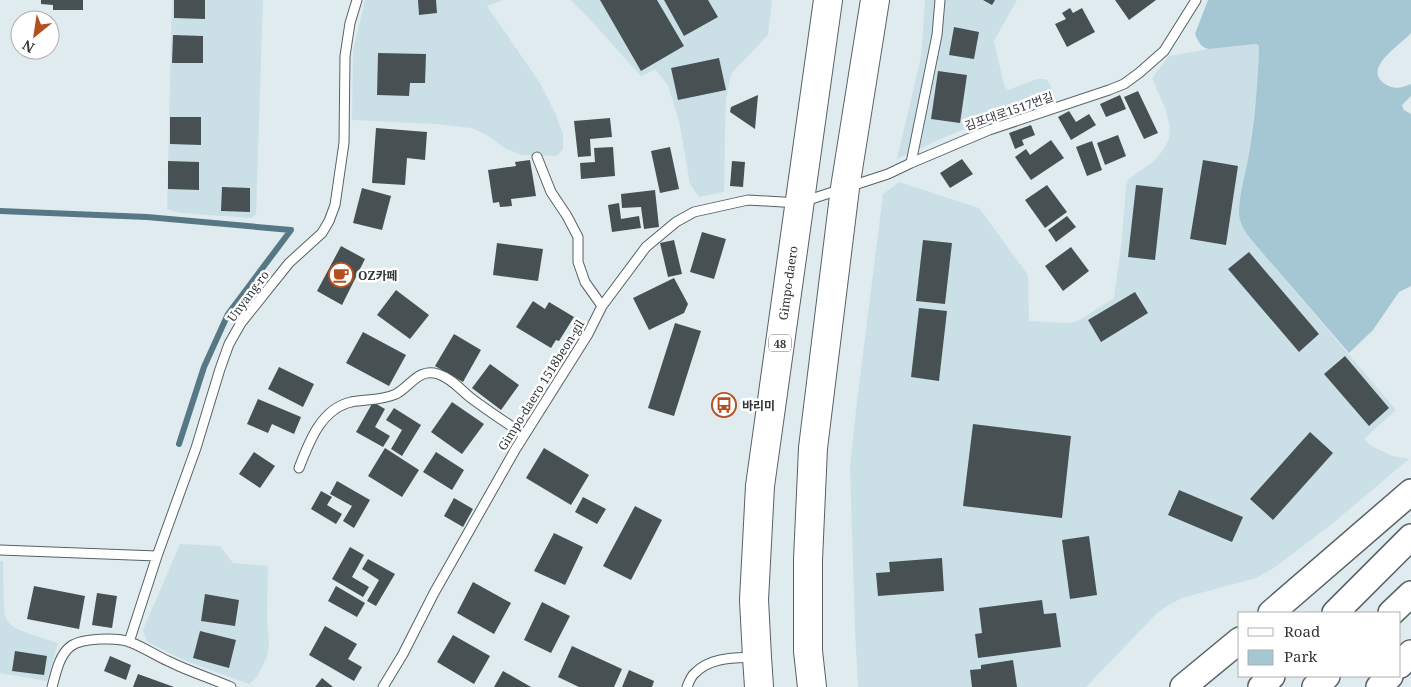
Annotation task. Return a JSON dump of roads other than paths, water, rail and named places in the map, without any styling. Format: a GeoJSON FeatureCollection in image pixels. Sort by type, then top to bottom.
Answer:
{"type":"FeatureCollection","features":[{"type":"Feature","properties":{"kind":"main road","name":"Gimpo-daero"},"geometry":{"type":"LineString","coordinates":[[759,687],[754,600],[760,486],[828,0]]}},
{"type":"Feature","properties":{"kind":"main road"},"geometry":{"type":"LineString","coordinates":[[812,687],[808,651],[808,560],[813,448],[845,188],[875,0]]}},
{"type":"Feature","properties":{"kind":"street"},"geometry":{"type":"LineString","coordinates":[[1272,612],[1411,492]]}},
{"type":"Feature","properties":{"kind":"street"},"geometry":{"type":"LineString","coordinates":[[1336,612],[1411,537]]}},
{"type":"Feature","properties":{"kind":"street"},"geometry":{"type":"LineString","coordinates":[[1392,612],[1411,594]]}},
{"type":"Feature","properties":{"kind":"street"},"geometry":{"type":"LineString","coordinates":[[1183,687],[1238,642]]}},
{"type":"Feature","properties":{"kind":"street"},"geometry":{"type":"LineString","coordinates":[[1401,664],[1411,653]]}},
{"type":"Feature","properties":{"kind":"street"},"geometry":{"type":"LineString","coordinates":[[1261,687],[1271,677]]}},
{"type":"Feature","properties":{"kind":"street"},"geometry":{"type":"LineString","coordinates":[[1315,687],[1326,677]]}},
{"type":"Feature","properties":{"kind":"street"},"geometry":{"type":"LineString","coordinates":[[1379,687],[1389,677]]}},
{"type":"Feature","properties":{"kind":"lane","name":"Unyang-ro"},"geometry":{"type":"LineString","coordinates":[[129,642],[230,344],[241,323],[284,270],[322,233],[329,222],[335,204],[344,143],[345,56],[350,24],[357,0]]}},
{"type":"Feature","properties":{"kind":"lane"},"geometry":{"type":"LineString","coordinates":[[911,163],[937,34],[940,0]]}},
{"type":"Feature","properties":{"kind":"lane","name":"김포대로1517번길"},"geometry":{"type":"LineString","coordinates":[[799,203],[888,174],[989,130],[1124,84],[1164,51],[1196,0]]}},
{"type":"Feature","properties":{"kind":"lane"},"geometry":{"type":"LineString","coordinates":[[537,157],[551,192],[578,237],[578,262],[585,282],[602,306]]}},
{"type":"Feature","properties":{"kind":"lane","name":"Gimpo-daero 1518beon-gil"},"geometry":{"type":"LineString","coordinates":[[383,687],[524,435],[588,334],[602,306],[646,247],[676,222],[694,212],[748,200],[799,203]]}},
{"type":"Feature","properties":{"kind":"lane"},"geometry":{"type":"LineString","coordinates":[[299,468],[311,438],[323,420],[335,409],[350,402],[381,399],[391,396],[401,391],[418,376],[428,372],[439,374],[452,382],[471,398],[524,435]]}},
{"type":"Feature","properties":{"kind":"lane"},"geometry":{"type":"LineString","coordinates":[[0,550],[157,556]]}},
{"type":"Feature","properties":{"kind":"lane"},"geometry":{"type":"LineString","coordinates":[[52,687],[59,664],[70,646],[80,641],[102,639],[129,642],[169,662],[231,687]]}},
{"type":"Feature","properties":{"kind":"lane"},"geometry":{"type":"LineString","coordinates":[[687,687],[693,674],[706,664],[724,659],[757,657]]}},
{"type":"Feature","properties":{"kind":"waterway"},"geometry":{"type":"LineString","coordinates":[[0,211],[147,217],[291,230],[228,314],[204,367],[179,444]]}},
{"type":"Feature","properties":{"kind":"place","name":"OZ카페"},"geometry":{"type":"Point","coordinates":[341,275]}},
{"type":"Feature","properties":{"kind":"place","name":"바리미"},"geometry":{"type":"Point","coordinates":[724,405]}}]}
